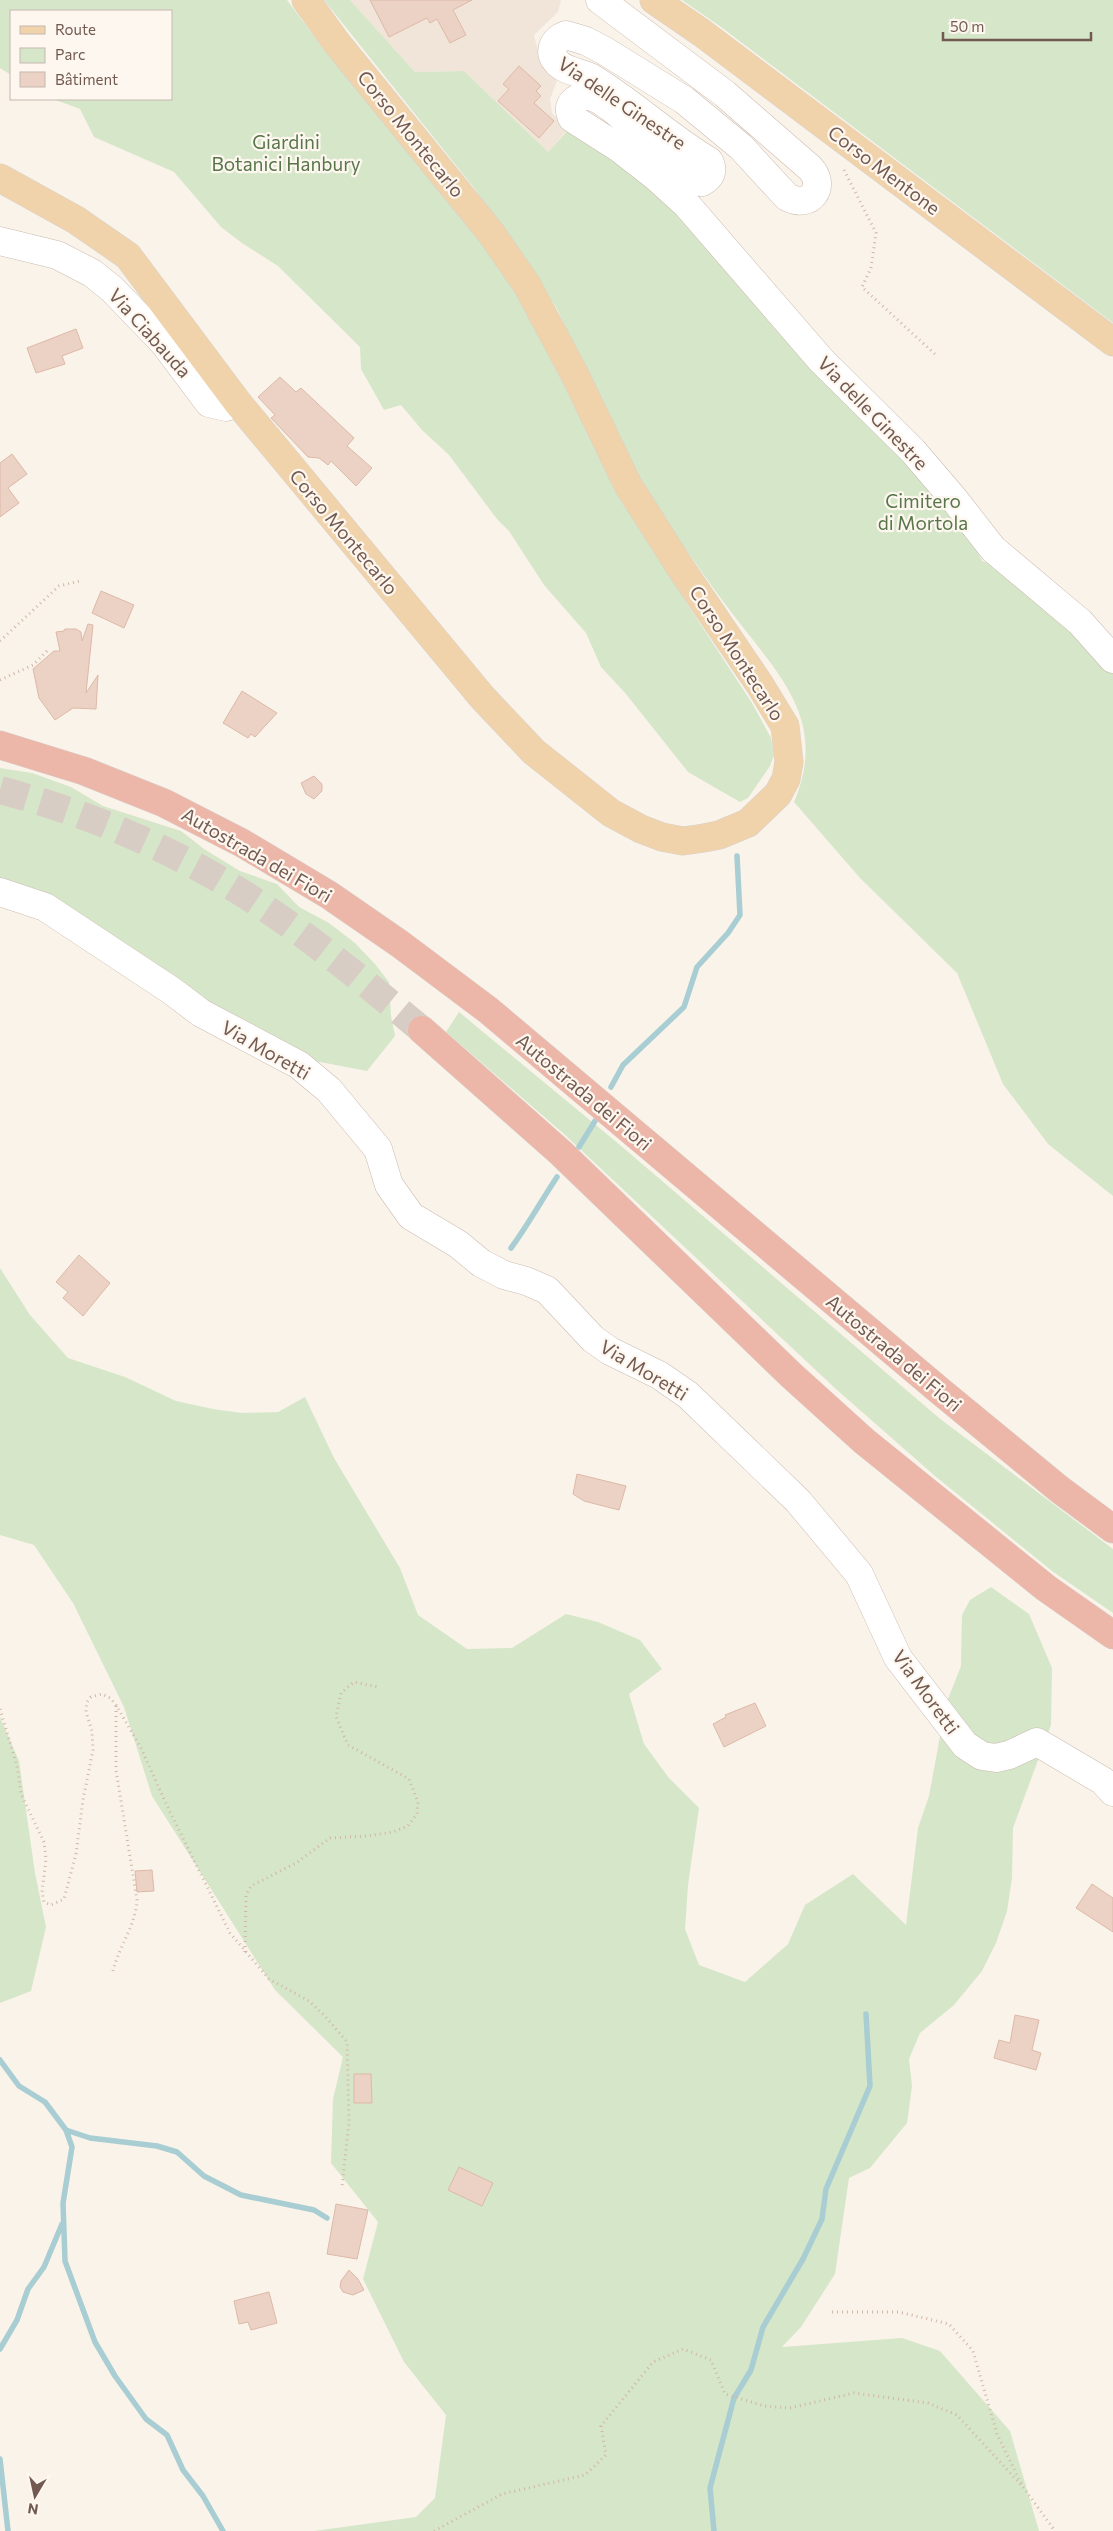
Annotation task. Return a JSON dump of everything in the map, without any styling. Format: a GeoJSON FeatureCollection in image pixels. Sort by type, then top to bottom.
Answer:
{"type":"FeatureCollection","features":[{"type":"Feature","properties":{"kind":"highway","name":"Autostrada dei Fiori"},"geometry":{"type":"LineString","coordinates":[[0,745],[84,770],[164,803],[242,843],[329,895],[400,944],[488,1010],[947,1398],[1059,1489],[1113,1529]]}},
{"type":"Feature","properties":{"kind":"highway"},"geometry":{"type":"LineString","coordinates":[[422,1030],[562,1153],[792,1375],[864,1441],[1046,1588],[1113,1634]]}},
{"type":"Feature","properties":{"kind":"main road","name":"Corso Montecarlo"},"geometry":{"type":"LineString","coordinates":[[0,178],[76,220],[128,256],[238,403],[508,726],[534,752],[589,796],[640,829],[662,837],[683,840],[719,835],[748,823],[778,794],[786,778],[789,762],[785,726],[760,685],[674,559],[628,485],[575,375],[527,285],[473,211],[336,42],[306,0]]}},
{"type":"Feature","properties":{"kind":"main road","name":"Corso Mentone"},"geometry":{"type":"LineString","coordinates":[[654,0],[702,33],[1113,342]]}},
{"type":"Feature","properties":{"kind":"street","name":"Via delle Ginestre"},"geometry":{"type":"LineString","coordinates":[[600,0],[725,94],[810,168],[815,173],[818,185],[812,198],[805,202],[795,201],[787,197],[741,147],[684,100],[606,51],[586,41],[566,35],[557,40],[552,50],[552,56],[560,65],[589,77],[683,146],[709,161],[712,171],[710,176],[702,182],[692,181],[648,138],[609,108],[587,97],[576,99],[572,103],[570,113],[572,118],[626,154],[687,205],[821,360],[913,451],[993,549],[1080,622],[1113,659]]}},
{"type":"Feature","properties":{"kind":"street","name":"Via Ciabauda"},"geometry":{"type":"LineString","coordinates":[[0,241],[57,255],[92,273],[112,289],[164,343],[210,403],[226,407],[238,403]]}},
{"type":"Feature","properties":{"kind":"street","name":"Via Moretti"},"geometry":{"type":"LineString","coordinates":[[0,892],[45,907],[201,1013],[299,1065],[329,1090],[378,1149],[389,1185],[410,1216],[458,1244],[481,1263],[504,1275],[526,1281],[547,1290],[593,1339],[610,1351],[659,1375],[688,1395],[798,1501],[859,1574],[898,1658],[965,1745],[982,1756],[996,1758],[1009,1755],[1037,1742],[1103,1781],[1113,1792]]}},
{"type":"Feature","properties":{"kind":"path"},"geometry":{"type":"LineString","coordinates":[[847,142],[841,165],[876,233],[871,268],[862,287],[937,356]]}},
{"type":"Feature","properties":{"kind":"path"},"geometry":{"type":"LineString","coordinates":[[0,641],[59,586],[80,581]]}},
{"type":"Feature","properties":{"kind":"path"},"geometry":{"type":"LineString","coordinates":[[0,680],[34,665],[48,650]]}},
{"type":"Feature","properties":{"kind":"path"},"geometry":{"type":"LineString","coordinates":[[245,1952],[246,1896],[251,1886],[296,1863],[330,1838],[393,1832],[408,1826],[417,1814],[418,1802],[410,1779],[348,1745],[336,1717],[341,1694],[354,1682],[378,1687]]}},
{"type":"Feature","properties":{"kind":"path"},"geometry":{"type":"LineString","coordinates":[[0,1709],[17,1766],[21,1794],[44,1842],[46,1859],[42,1892],[44,1902],[51,1905],[58,1904],[64,1899],[76,1854],[83,1800],[94,1750],[92,1731],[86,1712],[87,1702],[91,1697],[102,1694],[110,1698],[116,1706],[141,1748],[168,1808],[230,1933],[269,1979],[309,2002],[326,2016],[347,2042],[349,2122],[342,2187]]}},
{"type":"Feature","properties":{"kind":"path"},"geometry":{"type":"LineString","coordinates":[[113,1970],[117,1954],[137,1913],[137,1900],[116,1770],[116,1706]]}},
{"type":"Feature","properties":{"kind":"path"},"geometry":{"type":"LineString","coordinates":[[832,2312],[899,2312],[949,2324],[973,2351],[997,2434],[1023,2487]]}},
{"type":"Feature","properties":{"kind":"path"},"geometry":{"type":"LineString","coordinates":[[434,2531],[502,2494],[585,2475],[606,2455],[601,2426],[653,2362],[683,2349],[711,2360],[725,2394],[764,2406],[790,2408],[854,2393],[928,2403],[957,2415],[1023,2487],[1055,2531]]}},
{"type":"Feature","properties":{"kind":"shaded area"},"geometry":{"type":"Polygon","coordinates":[[[350,0],[561,0],[558,12],[534,35],[540,59],[557,81],[550,99],[552,113],[568,129],[548,152],[464,71],[415,72],[350,0]]]}},
{"type":"Feature","properties":{"kind":"green space"},"geometry":{"type":"Polygon","coordinates":[[[0,0],[287,0],[322,47],[569,335],[556,307],[474,188],[324,0],[350,0],[415,72],[464,71],[548,152],[569,129],[667,197],[976,543],[977,551],[982,561],[1001,566],[1113,668],[1113,1196],[1048,1144],[1003,1084],[957,973],[860,878],[794,802],[803,774],[806,749],[803,726],[796,704],[771,663],[724,603],[684,547],[684,599],[752,703],[771,738],[774,755],[770,766],[748,798],[740,802],[688,772],[626,694],[601,667],[586,633],[544,585],[509,531],[497,519],[449,455],[422,430],[401,405],[384,410],[361,369],[360,347],[278,266],[221,227],[174,172],[94,137],[80,109],[56,100],[172,100],[172,10],[10,10],[10,74],[0,68],[0,0]]]}},
{"type":"Feature","properties":{"kind":"green space"},"geometry":{"type":"Polygon","coordinates":[[[682,0],[1113,0],[1113,323],[721,27],[682,0]]]}},
{"type":"Feature","properties":{"kind":"green space"},"geometry":{"type":"Polygon","coordinates":[[[0,768],[32,773],[71,787],[103,806],[181,831],[204,849],[240,871],[277,884],[299,907],[329,923],[355,943],[389,982],[391,1016],[395,1036],[367,1071],[299,1058],[0,882],[0,768]]]}},
{"type":"Feature","properties":{"kind":"green space"},"geometry":{"type":"Polygon","coordinates":[[[459,1012],[620,1145],[939,1418],[1113,1549],[1113,1613],[1052,1571],[935,1476],[837,1390],[564,1134],[446,1032],[459,1012]]]}},
{"type":"Feature","properties":{"kind":"green space"},"geometry":{"type":"Polygon","coordinates":[[[0,1268],[30,1315],[68,1358],[125,1377],[176,1401],[213,1409],[242,1413],[278,1412],[305,1397],[334,1458],[400,1568],[418,1615],[467,1649],[512,1648],[566,1614],[598,1622],[640,1640],[662,1669],[629,1694],[644,1744],[669,1778],[699,1808],[688,1885],[685,1929],[699,1965],[745,1982],[788,1944],[805,1905],[853,1874],[906,1925],[918,1828],[929,1796],[946,1704],[961,1666],[962,1615],[970,1600],[991,1587],[1029,1614],[1052,1668],[1051,1725],[1013,1828],[1012,1878],[1007,1911],[996,1943],[982,1971],[954,2005],[920,2033],[909,2059],[912,2086],[907,2123],[870,2168],[849,2178],[835,2274],[801,2327],[782,2347],[902,2338],[940,2351],[1010,2431],[1039,2531],[314,2531],[416,2517],[435,2498],[446,2415],[404,2362],[363,2279],[378,2222],[331,2163],[333,2099],[343,2057],[275,1990],[152,1796],[124,1707],[73,1603],[34,1545],[0,1535],[0,1268]]]}},
{"type":"Feature","properties":{"kind":"green space"},"geometry":{"type":"Polygon","coordinates":[[[0,1717],[19,1761],[35,1873],[46,1927],[31,1991],[0,2003],[0,1717]]]}},
{"type":"Feature","properties":{"kind":"building"},"geometry":{"type":"Polygon","coordinates":[[[370,0],[472,0],[453,10],[466,35],[450,43],[437,19],[430,23],[427,18],[389,37],[370,0]]]}},
{"type":"Feature","properties":{"kind":"building"},"geometry":{"type":"Polygon","coordinates":[[[519,66],[541,86],[536,91],[541,96],[534,103],[554,121],[539,138],[498,101],[509,89],[503,84],[519,66]]]}},
{"type":"Feature","properties":{"kind":"building"},"geometry":{"type":"Polygon","coordinates":[[[76,329],[83,348],[62,356],[65,364],[36,373],[27,348],[76,329]]]}},
{"type":"Feature","properties":{"kind":"building"},"geometry":{"type":"Polygon","coordinates":[[[280,377],[296,392],[301,388],[354,438],[347,446],[372,468],[356,486],[331,461],[328,465],[319,458],[308,457],[271,418],[275,415],[258,397],[280,377]]]}},
{"type":"Feature","properties":{"kind":"building"},"geometry":{"type":"Polygon","coordinates":[[[12,454],[27,474],[8,488],[19,503],[0,517],[0,463],[12,454]]]}},
{"type":"Feature","properties":{"kind":"building"},"geometry":{"type":"Polygon","coordinates":[[[101,591],[134,605],[124,628],[92,613],[101,591]]]}},
{"type":"Feature","properties":{"kind":"building"},"geometry":{"type":"Polygon","coordinates":[[[88,624],[93,625],[86,693],[98,675],[96,709],[73,708],[55,720],[39,698],[33,669],[54,651],[60,651],[56,632],[64,631],[65,629],[76,629],[81,632],[82,641],[88,624]]]}},
{"type":"Feature","properties":{"kind":"building"},"geometry":{"type":"Polygon","coordinates":[[[242,691],[277,713],[255,737],[251,734],[248,738],[223,723],[242,691]]]}},
{"type":"Feature","properties":{"kind":"building"},"geometry":{"type":"Polygon","coordinates":[[[314,776],[322,784],[322,791],[314,799],[306,794],[301,783],[314,776]]]}},
{"type":"Feature","properties":{"kind":"building"},"geometry":{"type":"Polygon","coordinates":[[[79,1255],[110,1283],[83,1316],[63,1298],[68,1292],[56,1282],[79,1255]]]}},
{"type":"Feature","properties":{"kind":"building"},"geometry":{"type":"Polygon","coordinates":[[[577,1474],[626,1486],[619,1510],[584,1501],[573,1494],[577,1474]]]}},
{"type":"Feature","properties":{"kind":"building"},"geometry":{"type":"Polygon","coordinates":[[[755,1703],[766,1726],[724,1747],[713,1724],[726,1717],[725,1715],[755,1703]]]}},
{"type":"Feature","properties":{"kind":"building"},"geometry":{"type":"Polygon","coordinates":[[[152,1870],[154,1891],[137,1892],[135,1871],[152,1870]]]}},
{"type":"Feature","properties":{"kind":"building"},"geometry":{"type":"Polygon","coordinates":[[[1092,1884],[1113,1898],[1113,1932],[1076,1908],[1092,1884]]]}},
{"type":"Feature","properties":{"kind":"building"},"geometry":{"type":"Polygon","coordinates":[[[1015,2015],[1039,2020],[1032,2050],[1041,2053],[1036,2070],[994,2058],[999,2040],[1010,2043],[1015,2015]]]}},
{"type":"Feature","properties":{"kind":"building"},"geometry":{"type":"Polygon","coordinates":[[[354,2074],[371,2074],[372,2103],[354,2103],[354,2074]]]}},
{"type":"Feature","properties":{"kind":"building"},"geometry":{"type":"Polygon","coordinates":[[[459,2167],[493,2183],[482,2206],[448,2190],[459,2167]]]}},
{"type":"Feature","properties":{"kind":"building"},"geometry":{"type":"Polygon","coordinates":[[[336,2204],[368,2210],[357,2259],[327,2254],[336,2204]]]}},
{"type":"Feature","properties":{"kind":"building"},"geometry":{"type":"Polygon","coordinates":[[[349,2270],[358,2279],[364,2290],[353,2295],[343,2292],[340,2287],[341,2281],[349,2270]]]}},
{"type":"Feature","properties":{"kind":"building"},"geometry":{"type":"Polygon","coordinates":[[[269,2292],[277,2323],[251,2330],[248,2322],[239,2324],[234,2301],[269,2292]]]}},
{"type":"Feature","properties":{"kind":"waterway"},"geometry":{"type":"LineString","coordinates":[[611,1087],[623,1065],[684,1007],[697,967],[728,933],[740,915],[737,856]]}},
{"type":"Feature","properties":{"kind":"waterway"},"geometry":{"type":"LineString","coordinates":[[579,1147],[595,1121]]}},
{"type":"Feature","properties":{"kind":"waterway"},"geometry":{"type":"LineString","coordinates":[[511,1248],[557,1177]]}},
{"type":"Feature","properties":{"kind":"waterway"},"geometry":{"type":"LineString","coordinates":[[714,2531],[710,2488],[734,2398],[751,2370],[763,2327],[803,2259],[822,2219],[826,2189],[870,2086],[866,2014]]}},
{"type":"Feature","properties":{"kind":"waterway"},"geometry":{"type":"LineString","coordinates":[[0,2060],[19,2086],[45,2102],[66,2130],[72,2147],[63,2203],[65,2261],[95,2342],[115,2376],[146,2419],[167,2435],[183,2470],[203,2496],[223,2531]]}},
{"type":"Feature","properties":{"kind":"waterway"},"geometry":{"type":"LineString","coordinates":[[66,2130],[90,2138],[157,2146],[177,2152],[204,2176],[241,2195],[314,2210],[327,2218]]}},
{"type":"Feature","properties":{"kind":"waterway"},"geometry":{"type":"LineString","coordinates":[[0,2349],[17,2320],[28,2289],[44,2267],[62,2224]]}},
{"type":"Feature","properties":{"kind":"waterway"},"geometry":{"type":"LineString","coordinates":[[0,2459],[8,2531]]}},
{"type":"Feature","properties":{"kind":"tunnel"},"geometry":{"type":"LineString","coordinates":[[0,790],[48,804],[117,829],[162,849],[216,877],[308,938],[422,1030]]}},
{"type":"Feature","properties":{"kind":"park label","name":"Giardini Botanici Hanbury"},"geometry":{"type":"Point","coordinates":[286,153]}},
{"type":"Feature","properties":{"kind":"park label","name":"Cimitero di Mortola"},"geometry":{"type":"Point","coordinates":[923,512]}}]}
